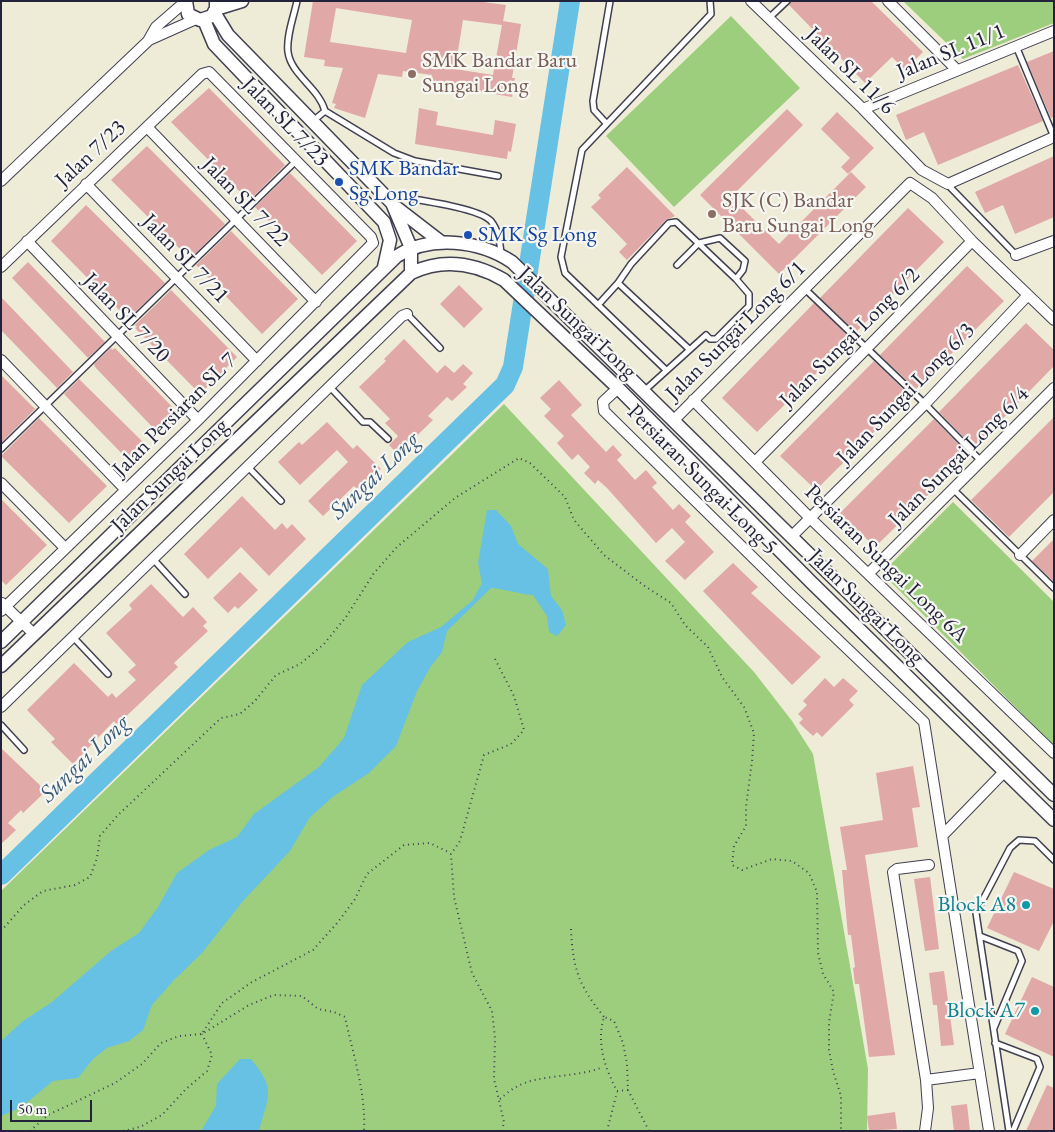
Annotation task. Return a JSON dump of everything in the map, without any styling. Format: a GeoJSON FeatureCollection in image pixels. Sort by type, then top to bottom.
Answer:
{"type":"FeatureCollection","features":[{"type":"Feature","properties":{"kind":"street"},"geometry":{"type":"LineString","coordinates":[[186,1],[188,14],[209,12]]}},
{"type":"Feature","properties":{"kind":"street"},"geometry":{"type":"LineString","coordinates":[[1,181],[148,41],[156,27],[186,1]]}},
{"type":"Feature","properties":{"kind":"street"},"geometry":{"type":"LineString","coordinates":[[148,41],[209,12],[242,1]]}},
{"type":"Feature","properties":{"kind":"street","name":"Jalan SL 11/6"},"geometry":{"type":"LineString","coordinates":[[751,1],[863,109],[922,170],[948,184]]}},
{"type":"Feature","properties":{"kind":"street"},"geometry":{"type":"LineString","coordinates":[[888,1],[957,70]]}},
{"type":"Feature","properties":{"kind":"street"},"geometry":{"type":"LineString","coordinates":[[209,12],[228,35],[387,198],[409,219],[441,242]]}},
{"type":"Feature","properties":{"kind":"street"},"geometry":{"type":"LineString","coordinates":[[209,12],[214,44],[384,222],[390,240],[383,269]]}},
{"type":"Feature","properties":{"kind":"street","name":"Jalan SL 11/1"},"geometry":{"type":"LineString","coordinates":[[863,109],[1054,31]]}},
{"type":"Feature","properties":{"kind":"street","name":"Jalan 7/23"},"geometry":{"type":"LineString","coordinates":[[1,266],[202,74],[209,72]]}},
{"type":"Feature","properties":{"kind":"street","name":"Jalan SL 7/23"},"geometry":{"type":"LineString","coordinates":[[209,72],[371,237],[373,243]]}},
{"type":"Feature","properties":{"kind":"street","name":"Jalan SL 7/22"},"geometry":{"type":"LineString","coordinates":[[147,127],[316,302]]}},
{"type":"Feature","properties":{"kind":"street"},"geometry":{"type":"LineString","coordinates":[[948,184],[1054,137]]}},
{"type":"Feature","properties":{"kind":"street","name":"Jalan Sungai Long 6/1"},"geometry":{"type":"LineString","coordinates":[[674,421],[910,183],[932,198],[972,241]]}},
{"type":"Feature","properties":{"kind":"street","name":"Jalan SL 7/21"},"geometry":{"type":"LineString","coordinates":[[86,184],[257,361]]}},
{"type":"Feature","properties":{"kind":"street"},"geometry":{"type":"LineString","coordinates":[[387,198],[411,248],[411,273]]}},
{"type":"Feature","properties":{"kind":"street","name":"Jalan SL 7/20"},"geometry":{"type":"LineString","coordinates":[[27,241],[198,420]]}},
{"type":"Feature","properties":{"kind":"street"},"geometry":{"type":"LineString","coordinates":[[972,241],[1054,320]]}},
{"type":"Feature","properties":{"kind":"street","name":"Jalan Sungai Long 6/2"},"geometry":{"type":"LineString","coordinates":[[755,462],[972,241]]}},
{"type":"Feature","properties":{"kind":"street"},"geometry":{"type":"LineString","coordinates":[[1016,255],[1054,241]]}},
{"type":"Feature","properties":{"kind":"street","name":"Jalan Sungai Long"},"geometry":{"type":"LineString","coordinates":[[1,642],[397,256],[411,248],[441,242],[488,250],[507,258],[1053,791]]}},
{"type":"Feature","properties":{"kind":"street","name":"Jalan Persiaran SL 7"},"geometry":{"type":"LineString","coordinates":[[3,607],[198,420],[373,243]]}},
{"type":"Feature","properties":{"kind":"street","name":"Jalan Sungai Long"},"geometry":{"type":"LineString","coordinates":[[1,666],[411,273],[425,266],[453,263],[487,270],[504,280],[618,388],[1054,820]]}},
{"type":"Feature","properties":{"kind":"street","name":"Jalan Sungai Long 6/3"},"geometry":{"type":"LineString","coordinates":[[791,537],[925,404],[1028,295]]}},
{"type":"Feature","properties":{"kind":"street"},"geometry":{"type":"LineString","coordinates":[[1,707],[154,560],[247,466],[402,316],[407,314]]}},
{"type":"Feature","properties":{"kind":"street"},"geometry":{"type":"LineString","coordinates":[[1,360],[126,490]]}},
{"type":"Feature","properties":{"kind":"street","name":"Persiaran Sungai Long 5"},"geometry":{"type":"LineString","coordinates":[[618,388],[604,402],[604,411],[789,593],[924,722],[944,835]]}},
{"type":"Feature","properties":{"kind":"street","name":"Jalan Sungai Long 6/4"},"geometry":{"type":"LineString","coordinates":[[869,573],[1054,388]]}},
{"type":"Feature","properties":{"kind":"street","name":"Persiaran Sungai Long 6A"},"geometry":{"type":"LineString","coordinates":[[693,400],[810,518],[1054,754]]}},
{"type":"Feature","properties":{"kind":"street"},"geometry":{"type":"LineString","coordinates":[[1,483],[65,548]]}},
{"type":"Feature","properties":{"kind":"street"},"geometry":{"type":"LineString","coordinates":[[1020,555],[1054,520]]}},
{"type":"Feature","properties":{"kind":"street"},"geometry":{"type":"LineString","coordinates":[[3,607],[34,634]]}},
{"type":"Feature","properties":{"kind":"street"},"geometry":{"type":"LineString","coordinates":[[989,1131],[944,835],[1004,772]]}},
{"type":"Feature","properties":{"kind":"street"},"geometry":{"type":"LineString","coordinates":[[925,1131],[928,1108],[926,1080],[893,872],[897,869],[929,865]]}},
{"type":"Feature","properties":{"kind":"street"},"geometry":{"type":"LineString","coordinates":[[926,1080],[980,1074]]}},
{"type":"Feature","properties":{"kind":"lane"},"geometry":{"type":"LineString","coordinates":[[297,1],[288,50],[290,61],[322,101],[325,111],[394,153],[415,161],[498,176]]}},
{"type":"Feature","properties":{"kind":"lane"},"geometry":{"type":"LineString","coordinates":[[606,123],[594,110],[593,101],[610,1]]}},
{"type":"Feature","properties":{"kind":"lane"},"geometry":{"type":"LineString","coordinates":[[666,370],[566,273],[562,256],[579,155],[606,123],[711,14],[710,1]]}},
{"type":"Feature","properties":{"kind":"lane"},"geometry":{"type":"LineString","coordinates":[[769,19],[787,1]]}},
{"type":"Feature","properties":{"kind":"lane"},"geometry":{"type":"LineString","coordinates":[[1016,46],[1054,137]]}},
{"type":"Feature","properties":{"kind":"lane"},"geometry":{"type":"LineString","coordinates":[[313,122],[325,111]]}},
{"type":"Feature","properties":{"kind":"lane"},"geometry":{"type":"LineString","coordinates":[[1,449],[296,161]]}},
{"type":"Feature","properties":{"kind":"lane"},"geometry":{"type":"LineString","coordinates":[[948,184],[1016,255]]}},
{"type":"Feature","properties":{"kind":"lane"},"geometry":{"type":"LineString","coordinates":[[387,198],[468,210],[486,217],[498,233],[507,258]]}},
{"type":"Feature","properties":{"kind":"lane"},"geometry":{"type":"LineString","coordinates":[[598,305],[618,283],[631,264],[669,223],[676,222],[736,279],[749,294],[750,306],[716,338],[710,339],[706,335],[644,392]]}},
{"type":"Feature","properties":{"kind":"lane"},"geometry":{"type":"LineString","coordinates":[[677,266],[699,243],[720,238],[745,261],[743,270],[736,279]]}},
{"type":"Feature","properties":{"kind":"lane"},"geometry":{"type":"LineString","coordinates":[[618,283],[690,349]]}},
{"type":"Feature","properties":{"kind":"lane"},"geometry":{"type":"LineString","coordinates":[[805,288],[981,461]]}},
{"type":"Feature","properties":{"kind":"lane"},"geometry":{"type":"LineString","coordinates":[[407,314],[440,348]]}},
{"type":"Feature","properties":{"kind":"lane"},"geometry":{"type":"LineString","coordinates":[[330,387],[363,422],[370,422],[388,439]]}},
{"type":"Feature","properties":{"kind":"lane"},"geometry":{"type":"LineString","coordinates":[[247,466],[281,501]]}},
{"type":"Feature","properties":{"kind":"lane"},"geometry":{"type":"LineString","coordinates":[[953,489],[1054,588]]}},
{"type":"Feature","properties":{"kind":"lane"},"geometry":{"type":"LineString","coordinates":[[154,560],[185,594]]}},
{"type":"Feature","properties":{"kind":"lane"},"geometry":{"type":"LineString","coordinates":[[73,637],[108,674]]}},
{"type":"Feature","properties":{"kind":"lane"},"geometry":{"type":"LineString","coordinates":[[1,725],[24,750]]}},
{"type":"Feature","properties":{"kind":"lane"},"geometry":{"type":"LineString","coordinates":[[1009,1131],[976,914],[1010,848],[1019,840],[1035,841],[1054,860]]}},
{"type":"Feature","properties":{"kind":"lane"},"geometry":{"type":"LineString","coordinates":[[980,936],[1018,951],[1022,961],[993,1029]]}},
{"type":"Feature","properties":{"kind":"lane"},"geometry":{"type":"LineString","coordinates":[[995,1043],[1037,1059],[1040,1066],[1013,1131]]}},
{"type":"Feature","properties":{"kind":"path"},"geometry":{"type":"LineString","coordinates":[[1,931],[24,905],[43,891],[75,885],[90,877],[97,858],[100,836],[118,815],[221,718],[240,714],[255,701],[276,675],[300,664],[324,644],[346,617],[374,574],[397,547],[455,498],[518,458],[530,463],[565,497],[574,520],[604,555],[646,587],[671,603],[685,625],[708,647],[722,677],[744,707],[754,733],[752,760],[746,807],[746,826],[734,846],[732,865],[742,870],[772,858],[792,861],[809,873],[817,892],[818,953],[823,974],[834,992],[829,1022],[829,1050],[841,1096],[841,1131]]}},
{"type":"Feature","properties":{"kind":"path"},"geometry":{"type":"LineString","coordinates":[[495,659],[514,696],[524,730],[511,744],[484,755],[460,842],[451,854],[451,872],[459,924],[472,973],[492,1011],[495,1038],[494,1079],[504,1122],[502,1131]]}},
{"type":"Feature","properties":{"kind":"path"},"geometry":{"type":"LineString","coordinates":[[202,1034],[222,1003],[252,982],[313,950],[338,922],[355,898],[367,874],[404,845],[430,842],[451,854]]}},
{"type":"Feature","properties":{"kind":"path"},"geometry":{"type":"LineString","coordinates":[[571,928],[573,963],[586,993],[604,1016],[614,1021],[623,1044],[627,1064],[628,1090],[649,1131]]}},
{"type":"Feature","properties":{"kind":"path"},"geometry":{"type":"LineString","coordinates":[[30,1131],[48,1115],[115,1084],[142,1064],[161,1043],[179,1036],[202,1034],[249,1005],[274,995],[302,996],[318,1009],[334,1012],[345,1017],[357,1064],[365,1116],[364,1131]]}},
{"type":"Feature","properties":{"kind":"path"},"geometry":{"type":"LineString","coordinates":[[604,1016],[601,1027],[604,1067],[617,1091],[607,1131]]}},
{"type":"Feature","properties":{"kind":"path"},"geometry":{"type":"LineString","coordinates":[[122,1131],[140,1127],[162,1115],[186,1089],[207,1071],[212,1055],[202,1034]]}},
{"type":"Feature","properties":{"kind":"path"},"geometry":{"type":"LineString","coordinates":[[500,1099],[516,1086],[556,1077],[586,1074],[604,1067]]}},
{"type":"Feature","properties":{"kind":"path"},"geometry":{"type":"LineString","coordinates":[[617,1091],[628,1090]]}},
{"type":"Feature","properties":{"kind":"green space"},"geometry":{"type":"Polygon","coordinates":[[[903,1],[1054,1],[1054,23],[963,59],[903,1]]]}},
{"type":"Feature","properties":{"kind":"green space"},"geometry":{"type":"Polygon","coordinates":[[[731,16],[800,88],[674,207],[606,136],[731,16]]]}},
{"type":"Feature","properties":{"kind":"green space"},"geometry":{"type":"Polygon","coordinates":[[[504,404],[754,672],[792,721],[813,754],[868,1069],[867,1131],[1,1131],[1,891],[504,404]]]}},
{"type":"Feature","properties":{"kind":"green space"},"geometry":{"type":"Polygon","coordinates":[[[953,502],[1054,602],[1054,746],[882,573],[953,502]]]}},
{"type":"Feature","properties":{"kind":"water"},"geometry":{"type":"Polygon","coordinates":[[[487,510],[496,510],[511,526],[518,544],[548,569],[551,596],[562,610],[566,625],[557,636],[549,632],[547,616],[533,595],[491,588],[447,631],[442,652],[431,666],[417,691],[396,746],[369,773],[334,796],[310,817],[290,851],[243,901],[202,953],[152,1005],[143,1030],[129,1041],[107,1048],[93,1059],[78,1078],[53,1081],[20,1108],[1,1116],[1,1041],[23,1021],[52,1002],[111,951],[139,933],[158,907],[177,873],[209,850],[237,837],[254,814],[319,767],[344,738],[362,685],[408,642],[441,627],[473,600],[482,583],[478,563],[487,510]]]}},
{"type":"Feature","properties":{"kind":"water"},"geometry":{"type":"Polygon","coordinates":[[[240,1059],[251,1059],[267,1086],[267,1101],[259,1131],[201,1131],[216,1106],[217,1084],[240,1059]]]}},
{"type":"Feature","properties":{"kind":"building"},"geometry":{"type":"Polygon","coordinates":[[[313,1],[476,1],[506,5],[503,21],[521,24],[512,78],[515,78],[512,97],[430,83],[432,75],[403,71],[402,77],[378,74],[365,118],[334,108],[336,104],[332,103],[343,68],[324,66],[325,60],[304,57],[313,1]],[[336,8],[330,42],[406,53],[412,20],[336,8]],[[463,20],[455,69],[493,75],[502,25],[463,20]]]}},
{"type":"Feature","properties":{"kind":"building"},"geometry":{"type":"Polygon","coordinates":[[[791,1],[871,1],[923,52],[905,70],[892,57],[865,83],[789,5],[791,1]]]}},
{"type":"Feature","properties":{"kind":"building"},"geometry":{"type":"Polygon","coordinates":[[[1054,51],[1054,117],[1051,118],[1027,62],[1054,51]]]}},
{"type":"Feature","properties":{"kind":"building"},"geometry":{"type":"Polygon","coordinates":[[[1018,65],[1043,121],[938,165],[924,132],[906,140],[896,115],[1018,65]]]}},
{"type":"Feature","properties":{"kind":"building"},"geometry":{"type":"Polygon","coordinates":[[[209,88],[285,165],[249,201],[171,122],[209,88]]]}},
{"type":"Feature","properties":{"kind":"building"},"geometry":{"type":"Polygon","coordinates":[[[419,108],[438,112],[436,125],[493,135],[495,120],[516,124],[511,152],[508,151],[507,159],[415,144],[419,108]]]}},
{"type":"Feature","properties":{"kind":"building"},"geometry":{"type":"Polygon","coordinates":[[[787,109],[803,125],[731,197],[779,244],[851,172],[866,187],[779,274],[700,195],[787,109]]]}},
{"type":"Feature","properties":{"kind":"building"},"geometry":{"type":"Polygon","coordinates":[[[837,112],[874,148],[848,174],[841,167],[850,158],[821,129],[837,112]]]}},
{"type":"Feature","properties":{"kind":"building"},"geometry":{"type":"Polygon","coordinates":[[[147,146],[225,224],[190,259],[111,180],[147,146]]]}},
{"type":"Feature","properties":{"kind":"building"},"geometry":{"type":"Polygon","coordinates":[[[1054,156],[1054,217],[1015,234],[1003,205],[985,213],[975,192],[1054,156]]]}},
{"type":"Feature","properties":{"kind":"building"},"geometry":{"type":"Polygon","coordinates":[[[627,167],[675,216],[666,220],[627,260],[619,252],[627,244],[591,207],[601,198],[598,195],[627,167]]]}},
{"type":"Feature","properties":{"kind":"building"},"geometry":{"type":"Polygon","coordinates":[[[290,173],[357,241],[322,275],[255,207],[290,173]]]}},
{"type":"Feature","properties":{"kind":"building"},"geometry":{"type":"Polygon","coordinates":[[[86,205],[165,283],[128,319],[51,241],[86,205]]]}},
{"type":"Feature","properties":{"kind":"building"},"geometry":{"type":"Polygon","coordinates":[[[908,208],[944,242],[856,332],[820,298],[908,208]]]}},
{"type":"Feature","properties":{"kind":"building"},"geometry":{"type":"Polygon","coordinates":[[[231,231],[298,299],[262,334],[196,265],[231,231]]]}},
{"type":"Feature","properties":{"kind":"building"},"geometry":{"type":"Polygon","coordinates":[[[28,262],[105,342],[88,358],[12,278],[28,262]]]}},
{"type":"Feature","properties":{"kind":"building"},"geometry":{"type":"Polygon","coordinates":[[[967,266],[1004,301],[916,389],[880,355],[967,266]]]}},
{"type":"Feature","properties":{"kind":"building"},"geometry":{"type":"Polygon","coordinates":[[[459,285],[483,309],[464,328],[440,304],[459,285]]]}},
{"type":"Feature","properties":{"kind":"building"},"geometry":{"type":"Polygon","coordinates":[[[171,290],[237,357],[200,394],[135,328],[137,327],[135,325],[171,290]]]}},
{"type":"Feature","properties":{"kind":"building"},"geometry":{"type":"Polygon","coordinates":[[[1,297],[73,372],[57,388],[1,330],[1,297]]]}},
{"type":"Feature","properties":{"kind":"building"},"geometry":{"type":"Polygon","coordinates":[[[814,303],[851,339],[757,432],[722,398],[814,303]]]}},
{"type":"Feature","properties":{"kind":"building"},"geometry":{"type":"Polygon","coordinates":[[[1026,323],[1054,350],[1054,366],[974,448],[939,412],[1026,323]]]}},
{"type":"Feature","properties":{"kind":"building"},"geometry":{"type":"Polygon","coordinates":[[[404,339],[437,373],[445,365],[454,373],[463,364],[473,373],[463,384],[467,387],[452,401],[447,397],[428,416],[433,420],[398,454],[389,445],[398,436],[385,423],[390,419],[359,387],[386,361],[384,359],[404,339]]]}},
{"type":"Feature","properties":{"kind":"building"},"geometry":{"type":"Polygon","coordinates":[[[111,348],[112,350],[115,348],[181,416],[160,435],[95,367],[94,364],[111,348]]]}},
{"type":"Feature","properties":{"kind":"building"},"geometry":{"type":"Polygon","coordinates":[[[874,361],[910,396],[816,490],[780,456],[874,361]]]}},
{"type":"Feature","properties":{"kind":"building"},"geometry":{"type":"Polygon","coordinates":[[[1,375],[35,409],[1,443],[1,375]]]}},
{"type":"Feature","properties":{"kind":"building"},"geometry":{"type":"Polygon","coordinates":[[[79,379],[149,448],[132,464],[64,394],[79,379]]]}},
{"type":"Feature","properties":{"kind":"building"},"geometry":{"type":"Polygon","coordinates":[[[559,380],[582,405],[571,415],[606,452],[613,445],[622,455],[617,460],[635,480],[646,470],[657,483],[652,487],[673,510],[679,504],[691,516],[685,522],[714,552],[685,580],[665,561],[685,542],[672,528],[656,543],[607,488],[598,480],[595,484],[584,473],[590,467],[578,454],[572,460],[557,443],[564,436],[544,416],[551,409],[540,398],[559,380]]]}},
{"type":"Feature","properties":{"kind":"building"},"geometry":{"type":"Polygon","coordinates":[[[1054,417],[1054,492],[1009,537],[971,500],[1054,417]]]}},
{"type":"Feature","properties":{"kind":"building"},"geometry":{"type":"Polygon","coordinates":[[[39,418],[107,486],[69,523],[1,456],[39,418]]]}},
{"type":"Feature","properties":{"kind":"building"},"geometry":{"type":"Polygon","coordinates":[[[934,419],[969,455],[875,547],[840,513],[934,419]]]}},
{"type":"Feature","properties":{"kind":"building"},"geometry":{"type":"Polygon","coordinates":[[[327,422],[353,449],[357,445],[381,469],[357,489],[354,486],[323,516],[308,501],[348,462],[337,450],[300,485],[278,462],[299,442],[302,445],[327,422]]]}},
{"type":"Feature","properties":{"kind":"building"},"geometry":{"type":"Polygon","coordinates":[[[242,496],[275,530],[282,523],[287,529],[292,524],[306,539],[269,576],[241,547],[208,579],[184,554],[242,496]]]}},
{"type":"Feature","properties":{"kind":"building"},"geometry":{"type":"Polygon","coordinates":[[[1,499],[47,545],[6,585],[1,580],[1,499]]]}},
{"type":"Feature","properties":{"kind":"building"},"geometry":{"type":"Polygon","coordinates":[[[1054,539],[1054,582],[1032,561],[1054,539]]]}},
{"type":"Feature","properties":{"kind":"building"},"geometry":{"type":"Polygon","coordinates":[[[733,563],[758,587],[751,593],[821,657],[792,685],[703,591],[733,563]]]}},
{"type":"Feature","properties":{"kind":"building"},"geometry":{"type":"Polygon","coordinates":[[[240,572],[258,590],[238,609],[235,606],[228,613],[213,598],[240,572]]]}},
{"type":"Feature","properties":{"kind":"building"},"geometry":{"type":"Polygon","coordinates":[[[151,584],[183,617],[193,607],[207,622],[203,626],[208,631],[174,663],[178,667],[117,725],[114,721],[73,764],[51,742],[55,739],[27,710],[74,663],[108,697],[112,693],[116,698],[136,680],[128,672],[136,665],[106,633],[132,609],[129,605],[151,584]]]}},
{"type":"Feature","properties":{"kind":"building"},"geometry":{"type":"Polygon","coordinates":[[[825,678],[834,687],[843,678],[858,691],[849,700],[854,705],[822,737],[817,732],[813,736],[799,723],[803,719],[798,714],[807,705],[803,701],[825,678]]]}},
{"type":"Feature","properties":{"kind":"building"},"geometry":{"type":"Polygon","coordinates":[[[1,748],[46,791],[23,813],[21,810],[8,823],[16,830],[1,844],[1,748]]]}},
{"type":"Feature","properties":{"kind":"building"},"geometry":{"type":"Polygon","coordinates":[[[913,766],[920,807],[912,808],[918,847],[865,855],[895,1055],[869,1057],[859,984],[855,984],[851,935],[848,935],[842,870],[847,870],[840,827],[883,820],[876,773],[913,766]]]}},
{"type":"Feature","properties":{"kind":"building","name":"Block A8"},"geometry":{"type":"Polygon","coordinates":[[[1014,872],[1054,889],[1054,921],[1039,951],[987,928],[1014,872]]]}},
{"type":"Feature","properties":{"kind":"building"},"geometry":{"type":"Polygon","coordinates":[[[930,877],[939,949],[925,951],[914,879],[930,877]]]}},
{"type":"Feature","properties":{"kind":"building"},"geometry":{"type":"Polygon","coordinates":[[[944,971],[954,1045],[941,1046],[937,1005],[933,1005],[929,973],[944,971]]]}},
{"type":"Feature","properties":{"kind":"building","name":"Block A7"},"geometry":{"type":"Polygon","coordinates":[[[1032,977],[1054,987],[1054,1057],[1005,1034],[1032,977]]]}},
{"type":"Feature","properties":{"kind":"building"},"geometry":{"type":"Polygon","coordinates":[[[1047,1085],[1054,1088],[1054,1131],[1026,1131],[1047,1085]]]}},
{"type":"Feature","properties":{"kind":"building"},"geometry":{"type":"Polygon","coordinates":[[[967,1104],[970,1131],[954,1131],[951,1106],[967,1104]]]}},
{"type":"Feature","properties":{"kind":"building"},"geometry":{"type":"Polygon","coordinates":[[[895,1112],[897,1129],[869,1131],[867,1116],[895,1112]]]}},
{"type":"Feature","properties":{"kind":"waterway","name":"Sungai Long"},"geometry":{"type":"LineString","coordinates":[[1,875],[505,385],[513,367],[570,1]]}},
{"type":"Feature","properties":{"kind":"place","name":"SMK Bandar Baru Sungai Long"},"geometry":{"type":"Point","coordinates":[412,74]}},
{"type":"Feature","properties":{"kind":"place","name":"SMK Bandar Sg Long"},"geometry":{"type":"Point","coordinates":[339,182]}},
{"type":"Feature","properties":{"kind":"place","name":"SJK (C) Bandar Baru Sungai Long"},"geometry":{"type":"Point","coordinates":[712,214]}},
{"type":"Feature","properties":{"kind":"place","name":"SMK Sg Long"},"geometry":{"type":"Point","coordinates":[468,235]}},
{"type":"Feature","properties":{"kind":"place","name":"Block A8"},"geometry":{"type":"Point","coordinates":[1026,905]}},
{"type":"Feature","properties":{"kind":"place","name":"Block A7"},"geometry":{"type":"Point","coordinates":[1035,1011]}}]}
